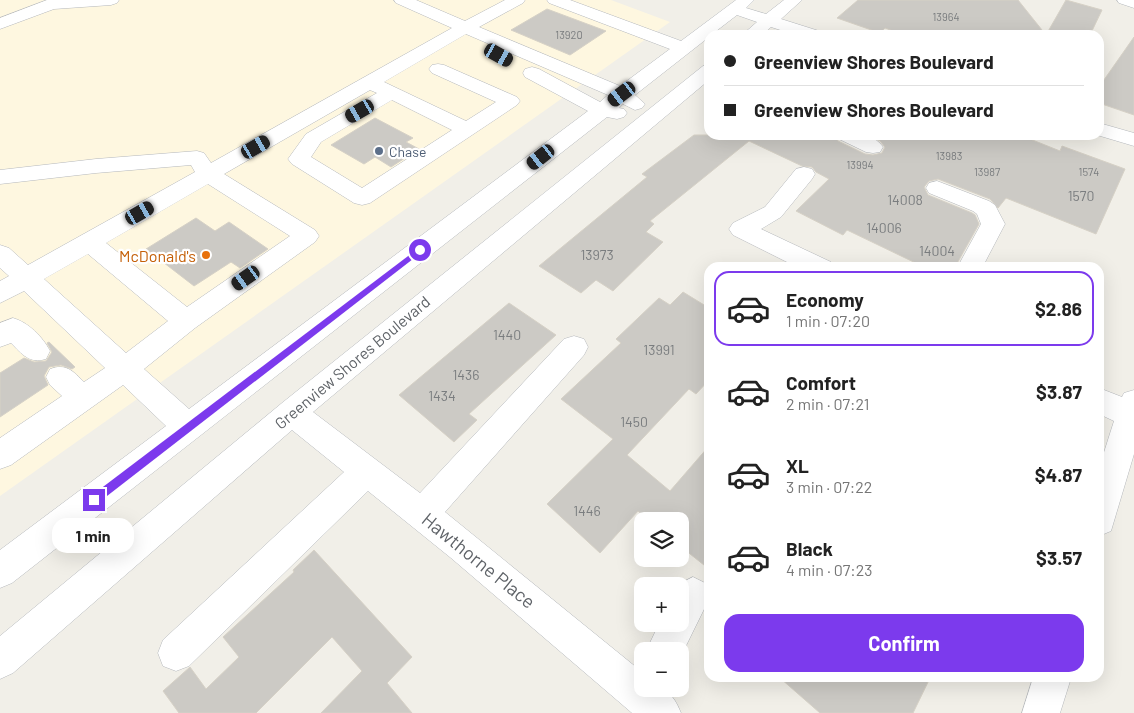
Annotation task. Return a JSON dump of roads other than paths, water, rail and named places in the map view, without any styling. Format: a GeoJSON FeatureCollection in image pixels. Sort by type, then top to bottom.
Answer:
{"type":"FeatureCollection","features":[{"type":"Feature","properties":{"kind":"street"},"geometry":{"type":"LineString","coordinates":[[0,24],[51,4],[111,0]]}},
{"type":"Feature","properties":{"kind":"street"},"geometry":{"type":"LineString","coordinates":[[402,0],[622,94],[650,117]]}},
{"type":"Feature","properties":{"kind":"street"},"geometry":{"type":"LineString","coordinates":[[0,293],[464,28],[518,0]]}},
{"type":"Feature","properties":{"kind":"street"},"geometry":{"type":"LineString","coordinates":[[555,0],[683,48]]}},
{"type":"Feature","properties":{"kind":"street"},"geometry":{"type":"LineString","coordinates":[[757,30],[794,0]]}},
{"type":"Feature","properties":{"kind":"street"},"geometry":{"type":"LineString","coordinates":[[1125,0],[1134,3]]}},
{"type":"Feature","properties":{"kind":"street"},"geometry":{"type":"LineString","coordinates":[[707,30],[740,5],[769,20],[798,30]]}},
{"type":"Feature","properties":{"kind":"street"},"geometry":{"type":"LineString","coordinates":[[464,28],[499,55],[601,110],[650,117]]}},
{"type":"Feature","properties":{"kind":"street"},"geometry":{"type":"LineString","coordinates":[[0,571],[704,32]]}},
{"type":"Feature","properties":{"kind":"street"},"geometry":{"type":"LineString","coordinates":[[391,92],[314,138],[299,159],[362,198],[510,101],[438,69]]}},
{"type":"Feature","properties":{"kind":"street","name":"Greenview Shores Boulevard"},"geometry":{"type":"LineString","coordinates":[[0,660],[292,412],[704,74]]}},
{"type":"Feature","properties":{"kind":"street"},"geometry":{"type":"LineString","coordinates":[[369,82],[467,129]]}},
{"type":"Feature","properties":{"kind":"street"},"geometry":{"type":"LineString","coordinates":[[1104,131],[1134,140]]}},
{"type":"Feature","properties":{"kind":"street"},"geometry":{"type":"LineString","coordinates":[[858,140],[873,146]]}},
{"type":"Feature","properties":{"kind":"street"},"geometry":{"type":"LineString","coordinates":[[0,177],[96,166],[197,158],[208,174],[306,236],[186,321],[125,370],[0,455]]}},
{"type":"Feature","properties":{"kind":"street"},"geometry":{"type":"LineString","coordinates":[[804,174],[773,212],[741,229],[810,262]]}},
{"type":"Feature","properties":{"kind":"street"},"geometry":{"type":"LineString","coordinates":[[937,188],[987,210],[993,224],[972,262]]}},
{"type":"Feature","properties":{"kind":"street"},"geometry":{"type":"LineString","coordinates":[[89,242],[186,321]]}},
{"type":"Feature","properties":{"kind":"street"},"geometry":{"type":"LineString","coordinates":[[0,254],[189,428]]}},
{"type":"Feature","properties":{"kind":"street"},"geometry":{"type":"LineString","coordinates":[[0,336],[13,328],[36,351]]}},
{"type":"Feature","properties":{"kind":"street"},"geometry":{"type":"LineString","coordinates":[[422,514],[574,347]]}},
{"type":"Feature","properties":{"kind":"street"},"geometry":{"type":"LineString","coordinates":[[60,376],[83,398]]}},
{"type":"Feature","properties":{"kind":"street"},"geometry":{"type":"LineString","coordinates":[[1104,401],[1132,409],[1104,503]]}},
{"type":"Feature","properties":{"kind":"street","name":"Hawthorne Place"},"geometry":{"type":"LineString","coordinates":[[292,412],[422,514],[649,699]]}},
{"type":"Feature","properties":{"kind":"street"},"geometry":{"type":"LineString","coordinates":[[176,653],[367,471]]}},
{"type":"Feature","properties":{"kind":"street"},"geometry":{"type":"LineString","coordinates":[[1041,713],[1051,682]]}},
{"type":"Feature","properties":{"kind":"place","name":"Chase"},"geometry":{"type":"Point","coordinates":[379,151]}},
{"type":"Feature","properties":{"kind":"place","name":"McDonald's"},"geometry":{"type":"Point","coordinates":[206,255]}}]}
